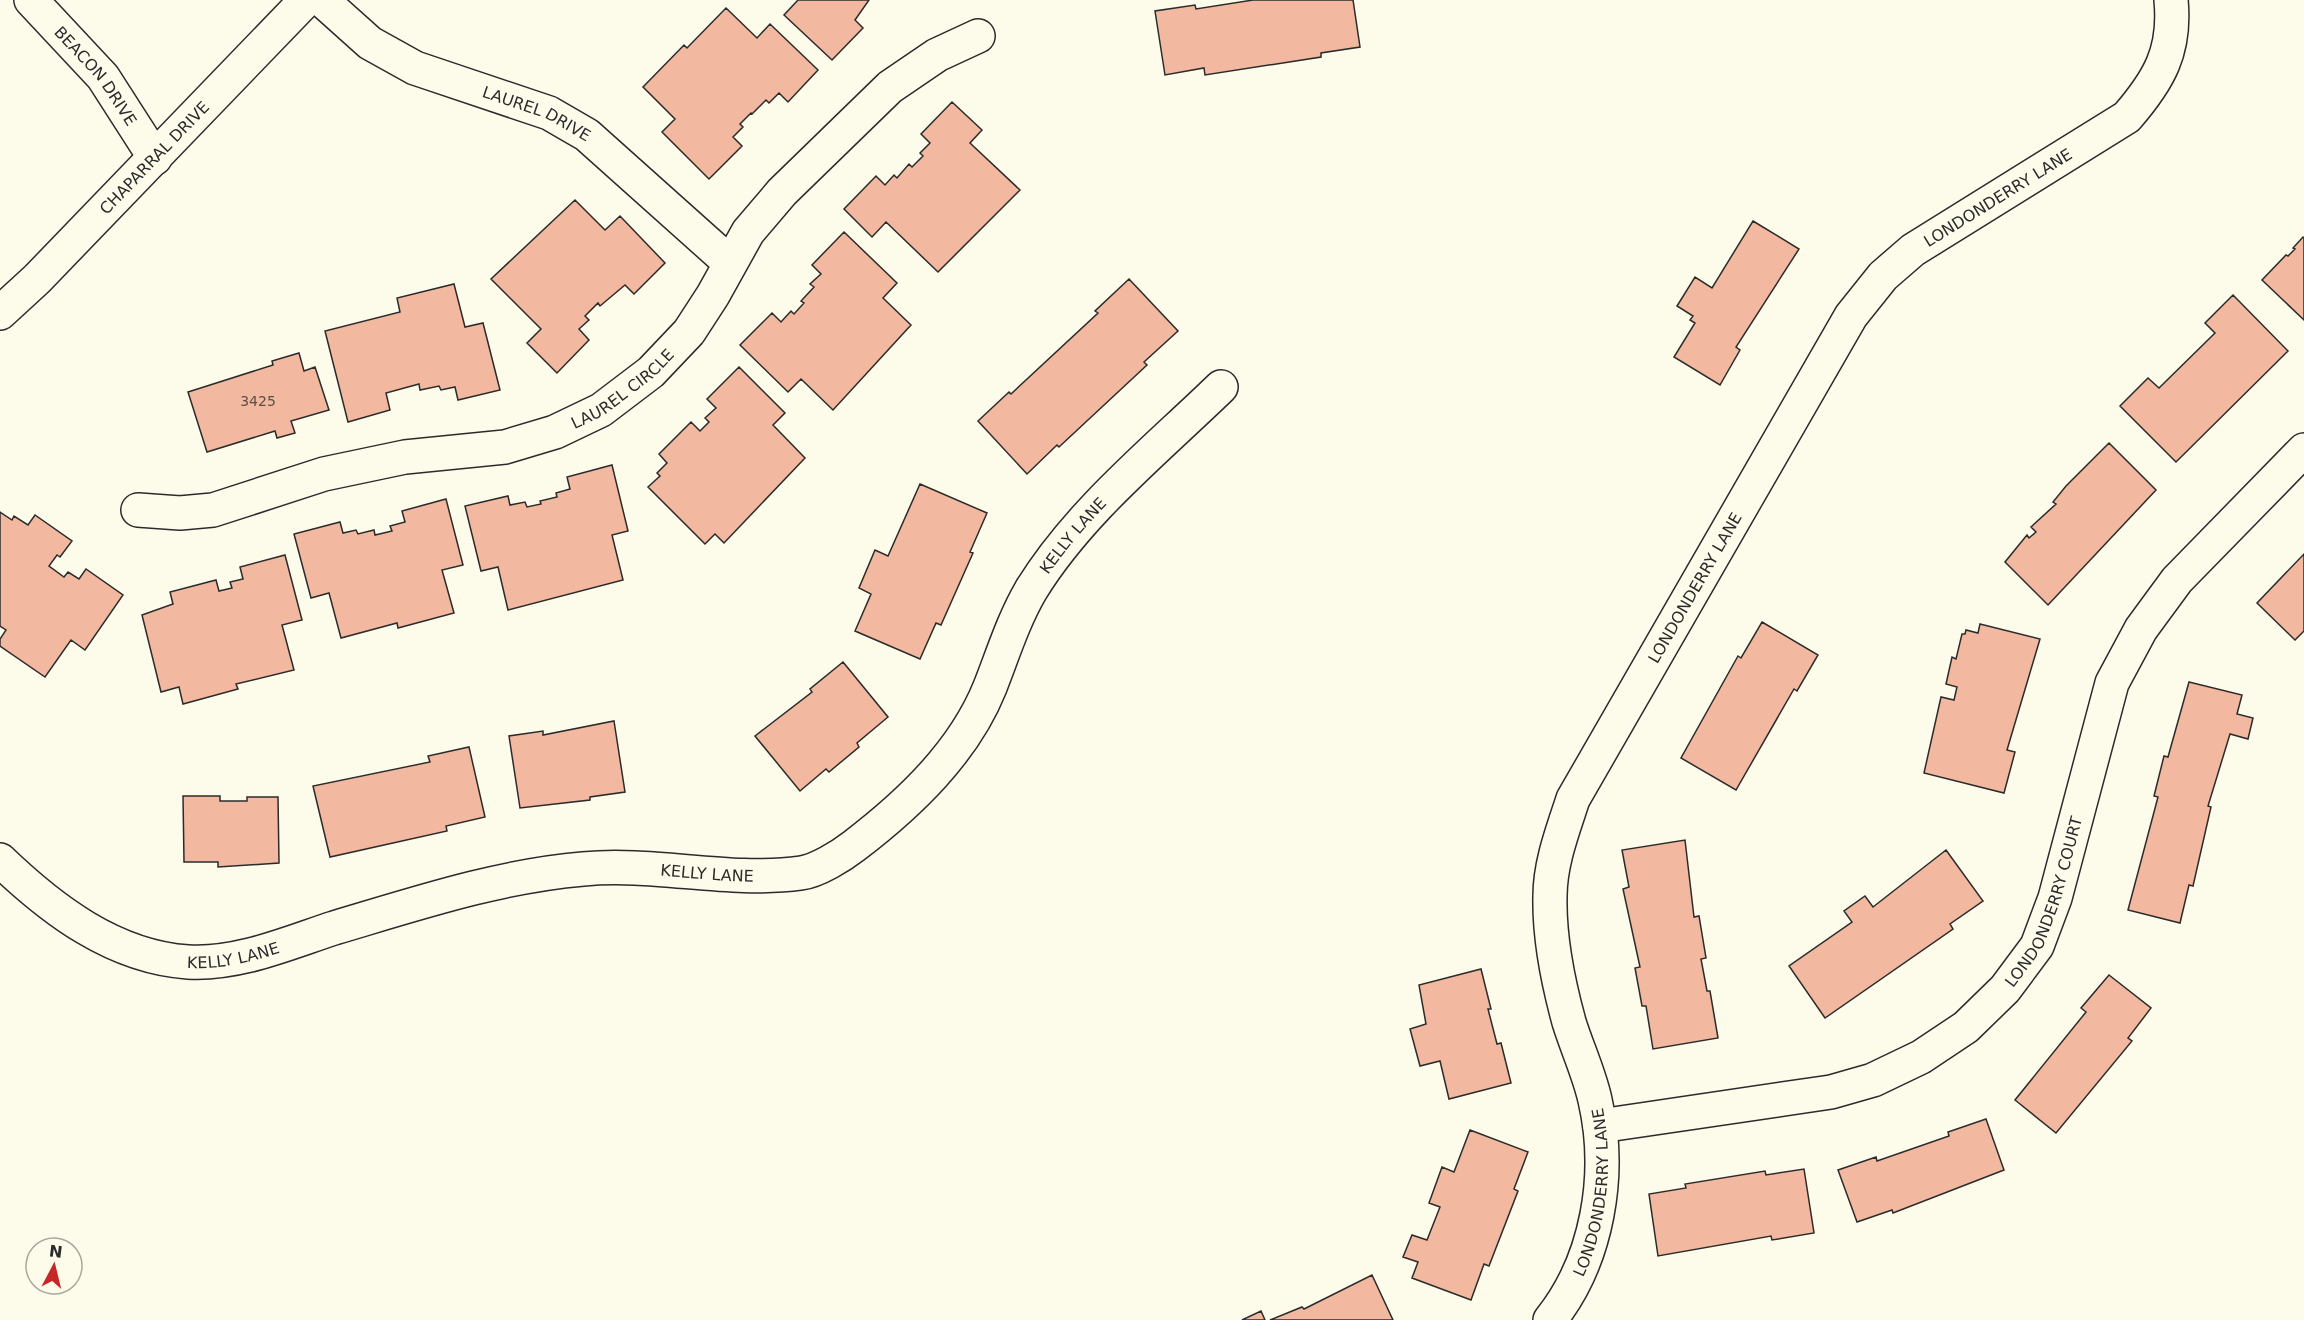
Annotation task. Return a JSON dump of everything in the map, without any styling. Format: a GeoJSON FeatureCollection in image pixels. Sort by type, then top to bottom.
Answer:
{"type":"FeatureCollection","features":[{"type":"Feature","properties":{"kind":"street","name":"BEACON DRIVE"},"geometry":{"type":"LineString","coordinates":[[31,0],[103,77],[155,158]]}},
{"type":"Feature","properties":{"kind":"street","name":"CHAPARRAL DRIVE"},"geometry":{"type":"LineString","coordinates":[[0,313],[37,279],[306,0]]}},
{"type":"Feature","properties":{"kind":"street","name":"LAUREL DRIVE"},"geometry":{"type":"LineString","coordinates":[[322,0],[370,43],[415,68],[549,113],[587,135],[729,262]]}},
{"type":"Feature","properties":{"kind":"street","name":"LONDONDERRY LANE"},"geometry":{"type":"LineString","coordinates":[[1550,1320],[1582,1267],[1594,1229],[1602,1179],[1600,1126],[1595,1098],[1569,1023],[1555,959],[1550,895],[1555,856],[1573,799],[1851,316],[1883,276],[1913,250],[2127,117],[2153,87],[2166,56],[2172,16],[2171,0]]}},
{"type":"Feature","properties":{"kind":"street","name":"LAUREL CIRCLE"},"geometry":{"type":"LineString","coordinates":[[138,510],[180,513],[213,510],[324,474],[405,457],[506,447],[555,432],[601,410],[651,372],[689,332],[713,295],[729,262],[748,232],[782,192],[890,87],[937,55],[978,36]]}},
{"type":"Feature","properties":{"kind":"street","name":"KELLY LANE"},"geometry":{"type":"LineString","coordinates":[[0,860],[36,895],[78,924],[134,952],[193,962],[238,958],[407,906],[544,874],[585,868],[649,868],[733,874],[805,873],[849,850],[891,818],[926,783],[964,733],[989,690],[1004,644],[1030,591],[1065,542],[1221,387]]}},
{"type":"Feature","properties":{"kind":"street","name":"LONDONDERRY COURT"},"geometry":{"type":"LineString","coordinates":[[1600,1126],[1831,1092],[1873,1080],[1922,1057],[1966,1027],[1997,997],[2037,946],[2055,898],[2112,683],[2141,629],[2177,580],[2304,450]]}},
{"type":"Feature","properties":{"kind":"building"},"geometry":{"type":"Polygon","coordinates":[[[798,0],[869,0],[855,20],[863,28],[832,60],[784,15],[798,0]]]}},
{"type":"Feature","properties":{"kind":"building"},"geometry":{"type":"Polygon","coordinates":[[[1253,0],[1353,0],[1360,47],[1321,53],[1321,57],[1205,75],[1204,68],[1165,75],[1155,11],[1195,5],[1196,9],[1253,0]]]}},
{"type":"Feature","properties":{"kind":"building"},"geometry":{"type":"Polygon","coordinates":[[[726,8],[757,38],[770,24],[818,70],[788,102],[779,93],[769,103],[766,100],[740,124],[743,127],[733,137],[742,146],[709,179],[662,132],[675,119],[643,87],[684,45],[687,48],[726,8]]]}},
{"type":"Feature","properties":{"kind":"building"},"geometry":{"type":"Polygon","coordinates":[[[952,102],[982,130],[970,143],[1020,190],[938,272],[886,222],[872,237],[844,209],[876,176],[885,185],[894,175],[897,178],[909,164],[912,167],[923,156],[920,153],[930,143],[921,134],[952,102]]]}},
{"type":"Feature","properties":{"kind":"building"},"geometry":{"type":"Polygon","coordinates":[[[575,200],[605,230],[620,216],[665,263],[634,294],[625,285],[600,306],[598,303],[585,316],[589,320],[579,329],[589,340],[557,373],[527,343],[541,329],[491,279],[575,200]]]}},
{"type":"Feature","properties":{"kind":"building"},"geometry":{"type":"Polygon","coordinates":[[[1753,221],[1799,249],[1736,347],[1740,350],[1720,385],[1674,357],[1695,323],[1690,320],[1693,316],[1677,306],[1695,277],[1712,288],[1753,221]]]}},
{"type":"Feature","properties":{"kind":"building"},"geometry":{"type":"Polygon","coordinates":[[[844,232],[897,283],[883,298],[911,325],[833,410],[801,379],[788,392],[740,345],[772,313],[781,322],[791,311],[794,314],[804,303],[801,301],[814,287],[810,284],[821,274],[812,265],[844,232]]]}},
{"type":"Feature","properties":{"kind":"building"},"geometry":{"type":"Polygon","coordinates":[[[2303,237],[2304,320],[2262,280],[2295,249],[2293,248],[2303,237]]]}},
{"type":"Feature","properties":{"kind":"building"},"geometry":{"type":"Polygon","coordinates":[[[1129,279],[1178,331],[1144,362],[1147,365],[1027,474],[978,421],[1009,392],[1011,394],[1098,313],[1095,311],[1129,279]]]}},
{"type":"Feature","properties":{"kind":"building"},"geometry":{"type":"Polygon","coordinates":[[[454,284],[465,327],[483,323],[500,390],[458,400],[455,387],[441,390],[439,386],[420,390],[419,384],[386,393],[390,410],[348,422],[325,331],[400,312],[397,298],[454,284]]]}},
{"type":"Feature","properties":{"kind":"building"},"geometry":{"type":"Polygon","coordinates":[[[2233,295],[2288,351],[2176,462],[2120,406],[2148,378],[2159,388],[2215,333],[2205,323],[2233,295]]]}},
{"type":"Feature","properties":{"kind":"building"},"geometry":{"type":"Polygon","coordinates":[[[299,353],[304,371],[315,367],[329,410],[291,421],[295,433],[277,438],[275,431],[207,452],[188,392],[273,365],[272,361],[299,353]]]}},
{"type":"Feature","properties":{"kind":"building"},"geometry":{"type":"Polygon","coordinates":[[[739,367],[785,413],[773,425],[805,458],[724,543],[715,534],[705,544],[648,487],[660,476],[657,473],[667,463],[659,454],[691,422],[700,431],[709,422],[705,418],[716,408],[707,399],[739,367]]]}},
{"type":"Feature","properties":{"kind":"building"},"geometry":{"type":"Polygon","coordinates":[[[2109,443],[2156,490],[2048,605],[2005,562],[2027,535],[2029,538],[2036,532],[2031,527],[2056,504],[2053,502],[2066,486],[2109,443]]]}},
{"type":"Feature","properties":{"kind":"building"},"geometry":{"type":"Polygon","coordinates":[[[612,465],[628,531],[612,535],[623,580],[508,610],[498,567],[481,571],[465,506],[508,496],[510,505],[525,502],[527,507],[541,504],[540,501],[557,497],[556,493],[570,489],[567,477],[612,465]]]}},
{"type":"Feature","properties":{"kind":"building"},"geometry":{"type":"Polygon","coordinates":[[[920,484],[987,513],[970,552],[973,553],[941,625],[936,623],[920,659],[855,631],[871,594],[859,588],[875,550],[888,556],[920,484]]]}},
{"type":"Feature","properties":{"kind":"building"},"geometry":{"type":"Polygon","coordinates":[[[446,499],[463,565],[442,570],[454,613],[398,628],[397,623],[341,638],[329,593],[311,598],[294,534],[340,522],[343,533],[356,530],[358,534],[374,530],[375,535],[392,531],[390,526],[405,522],[402,511],[446,499]]]}},
{"type":"Feature","properties":{"kind":"building"},"geometry":{"type":"Polygon","coordinates":[[[0,512],[12,520],[14,516],[28,525],[35,515],[72,541],[60,557],[57,555],[49,566],[64,577],[68,572],[79,579],[86,569],[123,595],[85,650],[71,640],[45,677],[0,646],[0,639],[6,630],[0,626],[0,512]]]}},
{"type":"Feature","properties":{"kind":"building"},"geometry":{"type":"Polygon","coordinates":[[[2304,554],[2304,631],[2295,640],[2257,603],[2304,554]]]}},
{"type":"Feature","properties":{"kind":"building"},"geometry":{"type":"Polygon","coordinates":[[[285,555],[302,620],[282,625],[294,670],[236,684],[238,689],[183,704],[179,687],[161,692],[142,615],[173,604],[170,592],[216,580],[219,591],[232,588],[230,582],[243,579],[240,567],[285,555]]]}},
{"type":"Feature","properties":{"kind":"building"},"geometry":{"type":"Polygon","coordinates":[[[1762,622],[1818,655],[1797,691],[1794,689],[1736,790],[1681,758],[1738,656],[1741,658],[1762,622]]]}},
{"type":"Feature","properties":{"kind":"building"},"geometry":{"type":"Polygon","coordinates":[[[1980,624],[2040,639],[2007,750],[2015,752],[2004,793],[1924,773],[1941,697],[1954,700],[1957,687],[1946,684],[1952,657],[1956,659],[1962,634],[1965,634],[1966,630],[1978,633],[1980,624]]]}},
{"type":"Feature","properties":{"kind":"building"},"geometry":{"type":"Polygon","coordinates":[[[843,662],[888,717],[857,743],[859,747],[829,772],[826,769],[800,791],[755,736],[812,692],[810,689],[843,662]]]}},
{"type":"Feature","properties":{"kind":"building"},"geometry":{"type":"Polygon","coordinates":[[[2189,682],[2242,695],[2237,714],[2253,718],[2248,739],[2230,734],[2208,806],[2211,807],[2193,886],[2189,885],[2180,923],[2128,910],[2158,797],[2154,796],[2164,756],[2168,757],[2189,682]]]}},
{"type":"Feature","properties":{"kind":"building"},"geometry":{"type":"Polygon","coordinates":[[[614,721],[625,792],[590,797],[590,800],[520,808],[509,736],[543,731],[543,735],[614,721]]]}},
{"type":"Feature","properties":{"kind":"building"},"geometry":{"type":"Polygon","coordinates":[[[469,747],[485,817],[446,826],[447,831],[330,857],[313,786],[430,762],[428,756],[469,747]]]}},
{"type":"Feature","properties":{"kind":"building"},"geometry":{"type":"Polygon","coordinates":[[[183,796],[220,796],[220,801],[247,801],[247,797],[278,797],[279,863],[218,867],[218,862],[184,862],[183,796]]]}},
{"type":"Feature","properties":{"kind":"building"},"geometry":{"type":"Polygon","coordinates":[[[1685,840],[1694,917],[1699,916],[1706,958],[1701,959],[1707,991],[1710,991],[1718,1038],[1653,1049],[1646,1006],[1642,1006],[1635,968],[1640,967],[1623,889],[1629,887],[1622,850],[1685,840]]]}},
{"type":"Feature","properties":{"kind":"building"},"geometry":{"type":"Polygon","coordinates":[[[1946,850],[1983,901],[1950,924],[1953,929],[1825,1018],[1789,966],[1852,922],[1844,911],[1865,896],[1873,907],[1946,850]]]}},
{"type":"Feature","properties":{"kind":"building"},"geometry":{"type":"Polygon","coordinates":[[[1481,969],[1497,1044],[1501,1043],[1511,1083],[1449,1099],[1440,1061],[1420,1066],[1410,1029],[1426,1024],[1419,985],[1481,969]]]}},
{"type":"Feature","properties":{"kind":"building"},"geometry":{"type":"Polygon","coordinates":[[[2109,975],[2151,1008],[2128,1038],[2132,1041],[2056,1133],[2015,1100],[2086,1012],[2081,1008],[2109,975]]]}},
{"type":"Feature","properties":{"kind":"building"},"geometry":{"type":"Polygon","coordinates":[[[1986,1119],[2004,1170],[1893,1213],[1892,1210],[1857,1222],[1838,1170],[1876,1157],[1877,1161],[1949,1136],[1948,1132],[1986,1119]]]}},
{"type":"Feature","properties":{"kind":"building"},"geometry":{"type":"Polygon","coordinates":[[[1470,1130],[1528,1152],[1514,1189],[1518,1191],[1489,1266],[1484,1264],[1471,1300],[1412,1278],[1418,1262],[1403,1257],[1412,1235],[1427,1240],[1440,1207],[1429,1203],[1442,1167],[1454,1172],[1470,1130]]]}},
{"type":"Feature","properties":{"kind":"building"},"geometry":{"type":"Polygon","coordinates":[[[1804,1169],[1814,1233],[1772,1240],[1771,1236],[1658,1256],[1649,1194],[1686,1188],[1685,1184],[1765,1171],[1766,1175],[1804,1169]]]}},
{"type":"Feature","properties":{"kind":"building"},"geometry":{"type":"Polygon","coordinates":[[[1372,1275],[1393,1320],[1270,1320],[1302,1307],[1304,1309],[1372,1275]]]}},
{"type":"Feature","properties":{"kind":"building"},"geometry":{"type":"Polygon","coordinates":[[[1261,1311],[1265,1320],[1242,1320],[1261,1311]]]}}]}
